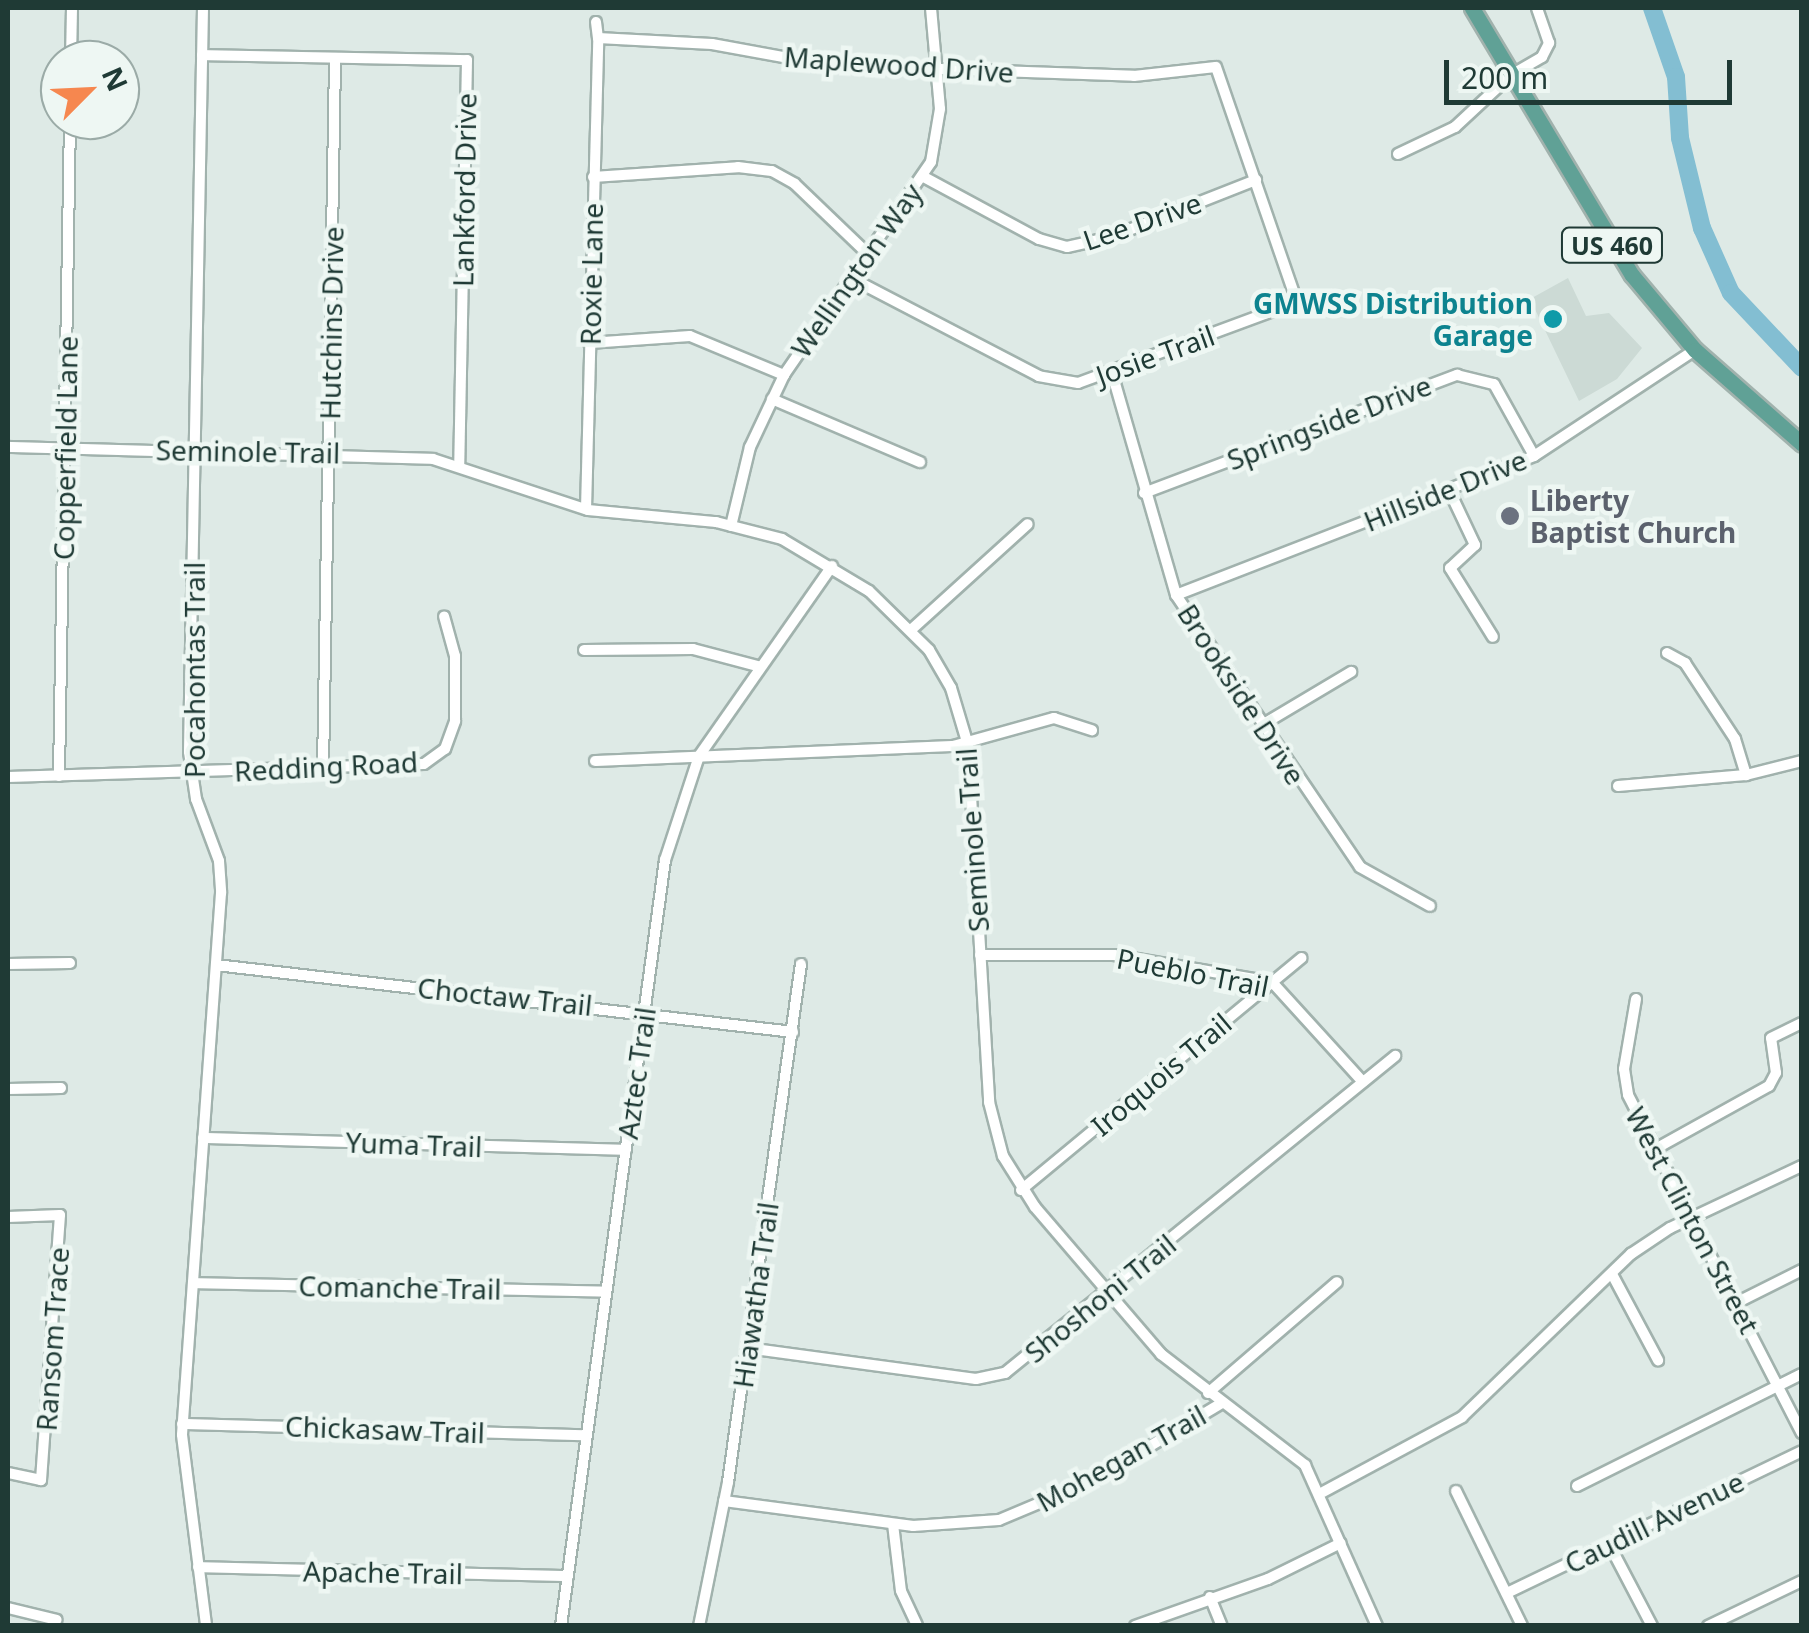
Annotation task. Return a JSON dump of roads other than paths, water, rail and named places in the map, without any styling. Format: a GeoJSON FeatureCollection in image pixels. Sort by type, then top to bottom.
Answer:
{"type":"FeatureCollection","features":[{"type":"Feature","properties":{"kind":"main road","name":"US 460"},"geometry":{"type":"LineString","coordinates":[[1472,8],[1614,248],[1695,350],[1802,444]]}},
{"type":"Feature","properties":{"kind":"street"},"geometry":{"type":"LineString","coordinates":[[71,40],[72,8]]}},
{"type":"Feature","properties":{"kind":"street","name":"Pocahontas Trail"},"geometry":{"type":"LineString","coordinates":[[203,8],[191,772],[221,871],[182,1424],[206,1626]]}},
{"type":"Feature","properties":{"kind":"street","name":"Wellington Way"},"geometry":{"type":"LineString","coordinates":[[731,526],[750,447],[784,375],[922,176],[934,152],[940,109],[931,8]]}},
{"type":"Feature","properties":{"kind":"street"},"geometry":{"type":"LineString","coordinates":[[1398,154],[1455,127],[1512,75],[1542,57],[1549,43],[1537,8]]}},
{"type":"Feature","properties":{"kind":"street"},"geometry":{"type":"LineString","coordinates":[[596,22],[598,38]]}},
{"type":"Feature","properties":{"kind":"street","name":"Maplewood Drive"},"geometry":{"type":"LineString","coordinates":[[598,38],[712,44],[826,64],[936,70],[1134,76],[1216,66],[1256,180]]}},
{"type":"Feature","properties":{"kind":"street","name":"Roxie Lane"},"geometry":{"type":"LineString","coordinates":[[586,509],[598,38]]}},
{"type":"Feature","properties":{"kind":"street","name":"Lankford Drive"},"geometry":{"type":"LineString","coordinates":[[202,55],[467,60],[459,465]]}},
{"type":"Feature","properties":{"kind":"street","name":"Hutchins Drive"},"geometry":{"type":"LineString","coordinates":[[323,769],[336,58]]}},
{"type":"Feature","properties":{"kind":"street","name":"Copperfield Lane"},"geometry":{"type":"LineString","coordinates":[[59,776],[70,140]]}},
{"type":"Feature","properties":{"kind":"street"},"geometry":{"type":"LineString","coordinates":[[593,177],[738,168],[772,172],[795,184],[866,252]]}},
{"type":"Feature","properties":{"kind":"street","name":"Lee Drive"},"geometry":{"type":"LineString","coordinates":[[922,176],[1039,239],[1067,247],[1111,237],[1256,180]]}},
{"type":"Feature","properties":{"kind":"street","name":"Josie Trail"},"geometry":{"type":"LineString","coordinates":[[852,279],[1038,376],[1078,383],[1297,302],[1256,180]]}},
{"type":"Feature","properties":{"kind":"street"},"geometry":{"type":"LineString","coordinates":[[589,344],[690,336],[784,375]]}},
{"type":"Feature","properties":{"kind":"street","name":"Hillside Drive"},"geometry":{"type":"LineString","coordinates":[[1176,594],[1534,456],[1695,350]]}},
{"type":"Feature","properties":{"kind":"street","name":"Brookside Drive"},"geometry":{"type":"LineString","coordinates":[[1112,373],[1176,594],[1360,868],[1430,906]]}},
{"type":"Feature","properties":{"kind":"street","name":"Springside Drive"},"geometry":{"type":"LineString","coordinates":[[1144,493],[1457,374],[1494,384],[1534,456]]}},
{"type":"Feature","properties":{"kind":"street"},"geometry":{"type":"LineString","coordinates":[[772,400],[920,462]]}},
{"type":"Feature","properties":{"kind":"street","name":"Seminole Trail"},"geometry":{"type":"LineString","coordinates":[[8,447],[419,456],[459,465],[586,509],[731,526],[782,539],[832,566],[912,629],[951,688],[968,744],[994,1134],[1022,1190],[1161,1354],[1208,1393],[1282,1444],[1322,1492],[1378,1626]]}},
{"type":"Feature","properties":{"kind":"street"},"geometry":{"type":"LineString","coordinates":[[1448,490],[1475,545],[1450,568],[1493,637]]}},
{"type":"Feature","properties":{"kind":"street"},"geometry":{"type":"LineString","coordinates":[[912,629],[1028,524]]}},
{"type":"Feature","properties":{"kind":"street","name":"Aztec Trail"},"geometry":{"type":"LineString","coordinates":[[561,1626],[665,860],[699,756],[832,566]]}},
{"type":"Feature","properties":{"kind":"street","name":"Redding Road"},"geometry":{"type":"LineString","coordinates":[[8,777],[424,764],[445,748],[455,721],[455,656],[444,616]]}},
{"type":"Feature","properties":{"kind":"street"},"geometry":{"type":"LineString","coordinates":[[584,650],[692,649],[761,667]]}},
{"type":"Feature","properties":{"kind":"street"},"geometry":{"type":"LineString","coordinates":[[1667,654],[1695,678],[1735,739],[1746,775]]}},
{"type":"Feature","properties":{"kind":"street"},"geometry":{"type":"LineString","coordinates":[[1262,726],[1351,672]]}},
{"type":"Feature","properties":{"kind":"street"},"geometry":{"type":"LineString","coordinates":[[595,761],[968,744],[1045,719],[1092,730]]}},
{"type":"Feature","properties":{"kind":"street"},"geometry":{"type":"LineString","coordinates":[[1618,786],[1746,775],[1802,760]]}},
{"type":"Feature","properties":{"kind":"street","name":"Pueblo Trail"},"geometry":{"type":"LineString","coordinates":[[980,956],[1114,955],[1272,982],[1363,1082]]}},
{"type":"Feature","properties":{"kind":"street","name":"Iroquois Trail"},"geometry":{"type":"LineString","coordinates":[[1022,1190],[1301,958]]}},
{"type":"Feature","properties":{"kind":"street"},"geometry":{"type":"LineString","coordinates":[[8,964],[70,963]]}},
{"type":"Feature","properties":{"kind":"street","name":"Hiawatha Trail"},"geometry":{"type":"LineString","coordinates":[[700,1626],[724,1501],[801,964]]}},
{"type":"Feature","properties":{"kind":"street","name":"Choctaw Trail"},"geometry":{"type":"LineString","coordinates":[[216,965],[644,1011],[793,1032]]}},
{"type":"Feature","properties":{"kind":"street","name":"West Clinton Street"},"geometry":{"type":"LineString","coordinates":[[1636,998],[1625,1085],[1802,1433]]}},
{"type":"Feature","properties":{"kind":"street"},"geometry":{"type":"LineString","coordinates":[[1657,1148],[1769,1086],[1776,1073],[1771,1038],[1802,1022]]}},
{"type":"Feature","properties":{"kind":"street","name":"Shoshoni Trail"},"geometry":{"type":"LineString","coordinates":[[747,1348],[991,1378],[1108,1294],[1395,1056]]}},
{"type":"Feature","properties":{"kind":"street"},"geometry":{"type":"LineString","coordinates":[[8,1089],[61,1088]]}},
{"type":"Feature","properties":{"kind":"street","name":"Yuma Trail"},"geometry":{"type":"LineString","coordinates":[[203,1138],[626,1150]]}},
{"type":"Feature","properties":{"kind":"street"},"geometry":{"type":"LineString","coordinates":[[1322,1492],[1462,1417],[1612,1274],[1670,1228],[1696,1220],[1802,1166]]}},
{"type":"Feature","properties":{"kind":"street","name":"Ransom Trace"},"geometry":{"type":"LineString","coordinates":[[8,1216],[60,1215],[41,1480],[8,1473]]}},
{"type":"Feature","properties":{"kind":"street"},"geometry":{"type":"LineString","coordinates":[[1738,1302],[1802,1270]]}},
{"type":"Feature","properties":{"kind":"street"},"geometry":{"type":"LineString","coordinates":[[1612,1274],[1658,1360]]}},
{"type":"Feature","properties":{"kind":"street","name":"Mohegan Trail"},"geometry":{"type":"LineString","coordinates":[[1208,1393],[1337,1282]]}},
{"type":"Feature","properties":{"kind":"street","name":"Comanche Trail"},"geometry":{"type":"LineString","coordinates":[[193,1283],[606,1292]]}},
{"type":"Feature","properties":{"kind":"street"},"geometry":{"type":"LineString","coordinates":[[1577,1486],[1802,1374]]}},
{"type":"Feature","properties":{"kind":"street","name":"Mohegan Trail"},"geometry":{"type":"LineString","coordinates":[[724,1501],[893,1524],[964,1525],[1040,1506],[1222,1403]]}},
{"type":"Feature","properties":{"kind":"street","name":"Chickasaw Trail"},"geometry":{"type":"LineString","coordinates":[[182,1424],[587,1434]]}},
{"type":"Feature","properties":{"kind":"street","name":"Caudill Avenue"},"geometry":{"type":"LineString","coordinates":[[1507,1594],[1802,1452]]}},
{"type":"Feature","properties":{"kind":"street"},"geometry":{"type":"LineString","coordinates":[[1456,1490],[1522,1626]]}},
{"type":"Feature","properties":{"kind":"street"},"geometry":{"type":"LineString","coordinates":[[893,1524],[900,1592],[916,1626]]}},
{"type":"Feature","properties":{"kind":"street"},"geometry":{"type":"LineString","coordinates":[[1135,1626],[1268,1579],[1342,1544]]}},
{"type":"Feature","properties":{"kind":"street"},"geometry":{"type":"LineString","coordinates":[[1609,1544],[1652,1626]]}},
{"type":"Feature","properties":{"kind":"street","name":"Apache Trail"},"geometry":{"type":"LineString","coordinates":[[198,1567],[568,1576]]}},
{"type":"Feature","properties":{"kind":"street"},"geometry":{"type":"LineString","coordinates":[[1708,1626],[1802,1581]]}},
{"type":"Feature","properties":{"kind":"street"},"geometry":{"type":"LineString","coordinates":[[1210,1597],[1222,1626]]}},
{"type":"Feature","properties":{"kind":"street"},"geometry":{"type":"LineString","coordinates":[[8,1608],[57,1620]]}},
{"type":"Feature","properties":{"kind":"waterway"},"geometry":{"type":"LineString","coordinates":[[1652,8],[1676,77],[1680,138],[1702,228],[1731,293],[1802,368]]}},
{"type":"Feature","properties":{"kind":"place","name":"GMWSS Distribution Garage"},"geometry":{"type":"Point","coordinates":[1553,319]}},
{"type":"Feature","properties":{"kind":"place","name":"Liberty Baptist Church"},"geometry":{"type":"Point","coordinates":[1510,516]}}]}
